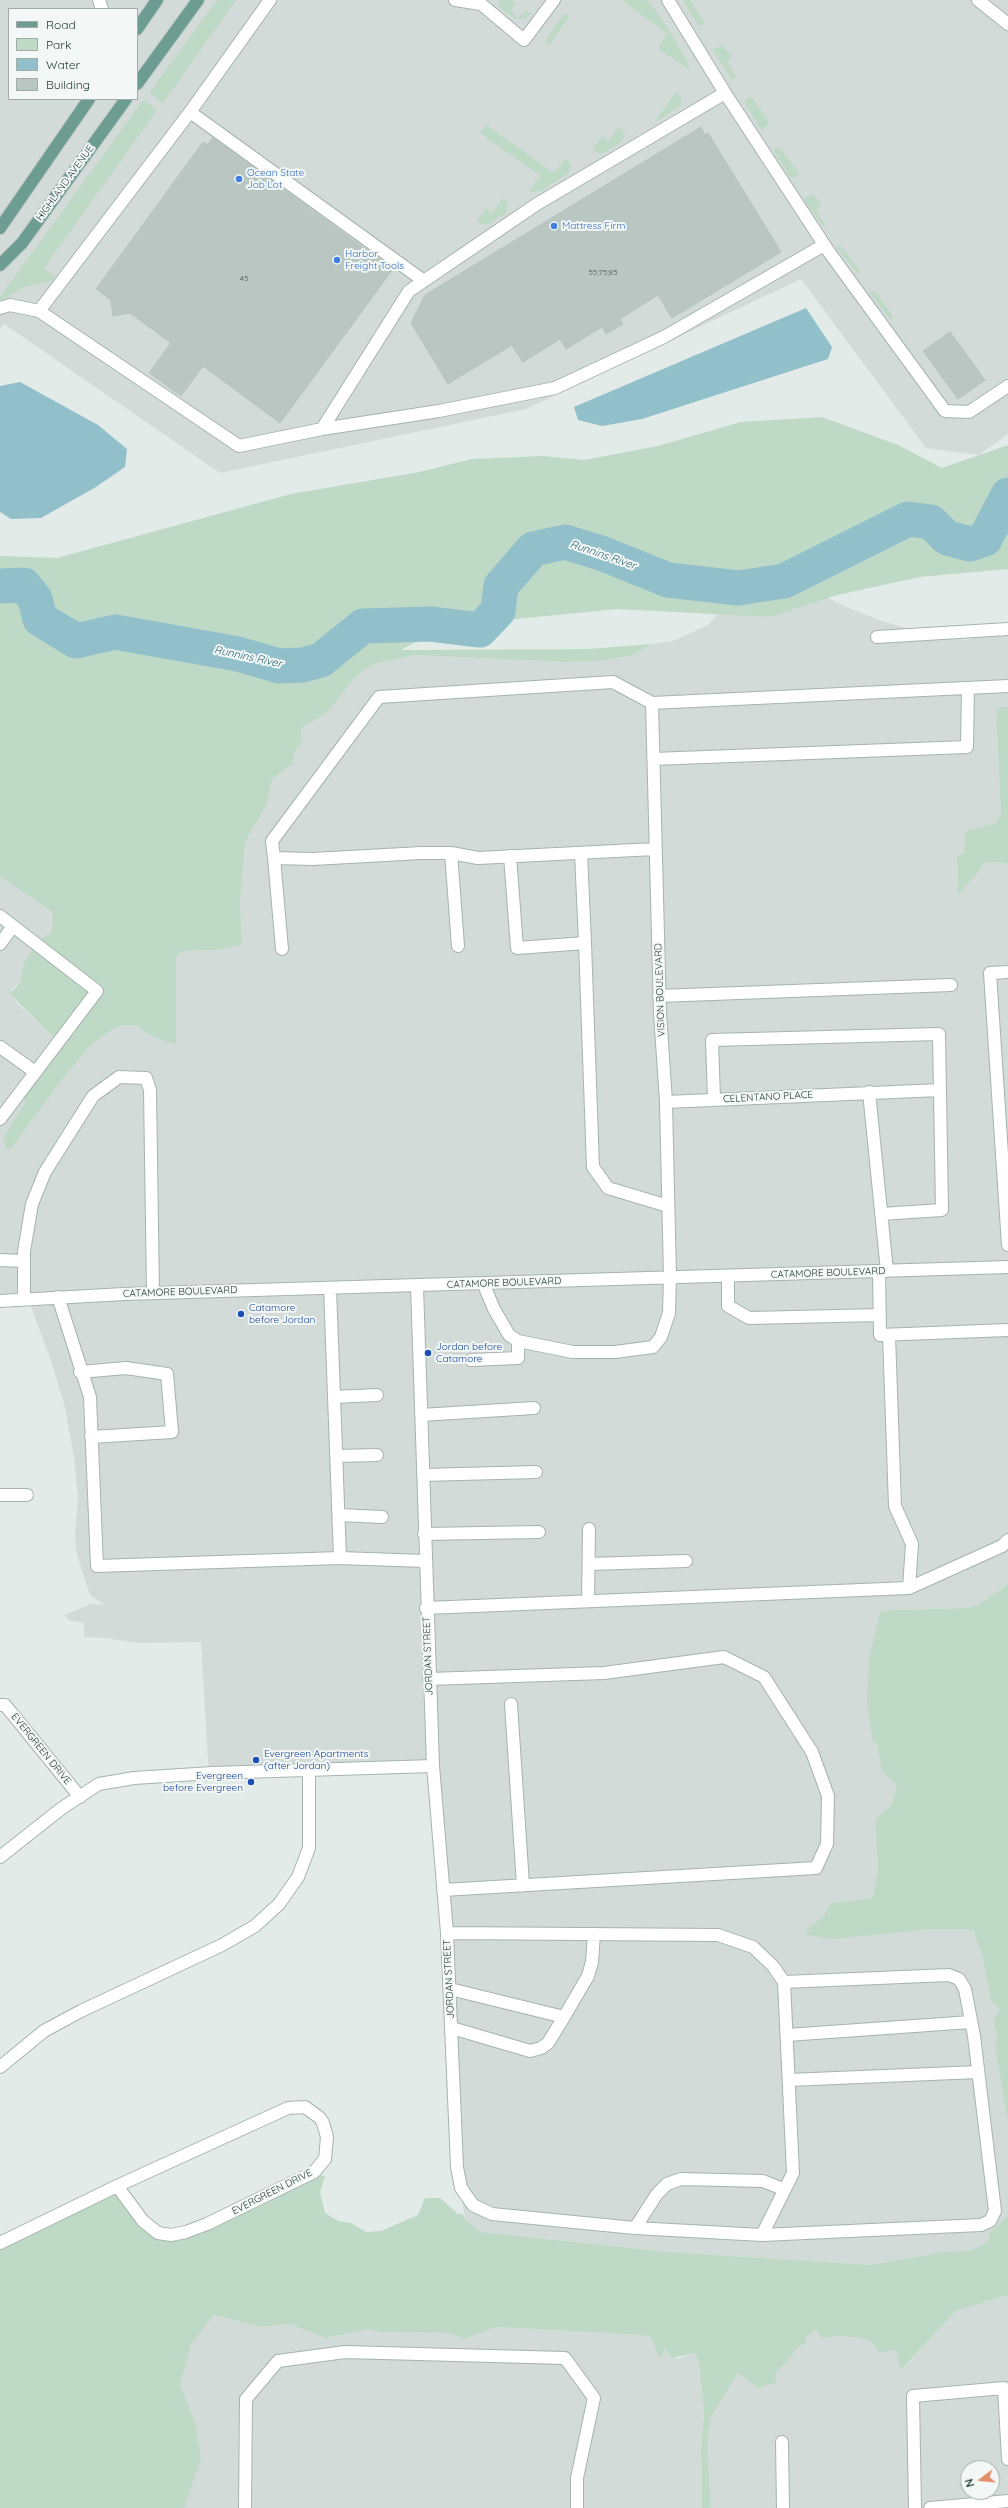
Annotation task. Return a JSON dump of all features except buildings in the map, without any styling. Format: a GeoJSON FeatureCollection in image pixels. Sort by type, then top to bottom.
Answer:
{"type":"FeatureCollection","features":[{"type":"Feature","properties":{"kind":"main road"},"geometry":{"type":"LineString","coordinates":[[138,29],[158,0]]}},
{"type":"Feature","properties":{"kind":"main road"},"geometry":{"type":"LineString","coordinates":[[138,83],[198,0]]}},
{"type":"Feature","properties":{"kind":"main road"},"geometry":{"type":"LineString","coordinates":[[0,226],[88,100]]}},
{"type":"Feature","properties":{"kind":"main road","name":"HIGHLAND AVENUE"},"geometry":{"type":"LineString","coordinates":[[0,265],[22,243],[125,100]]}},
{"type":"Feature","properties":{"kind":"street"},"geometry":{"type":"LineString","coordinates":[[39,310],[190,112],[270,0]]}},
{"type":"Feature","properties":{"kind":"street"},"geometry":{"type":"LineString","coordinates":[[455,0],[481,4],[524,40],[554,0]]}},
{"type":"Feature","properties":{"kind":"street"},"geometry":{"type":"LineString","coordinates":[[668,0],[725,93],[824,245],[945,411],[968,412],[1008,386]]}},
{"type":"Feature","properties":{"kind":"street"},"geometry":{"type":"LineString","coordinates":[[978,0],[1008,24]]}},
{"type":"Feature","properties":{"kind":"street"},"geometry":{"type":"LineString","coordinates":[[322,429],[409,291],[537,204],[725,93]]}},
{"type":"Feature","properties":{"kind":"street"},"geometry":{"type":"LineString","coordinates":[[190,112],[424,280]]}},
{"type":"Feature","properties":{"kind":"street"},"geometry":{"type":"LineString","coordinates":[[0,308],[10,305],[39,310],[239,446],[322,429],[439,411],[556,388],[664,337],[824,245]]}},
{"type":"Feature","properties":{"kind":"street"},"geometry":{"type":"LineString","coordinates":[[877,637],[1008,629]]}},
{"type":"Feature","properties":{"kind":"street"},"geometry":{"type":"LineString","coordinates":[[282,949],[272,841],[379,697],[613,682],[652,703],[1008,686]]}},
{"type":"Feature","properties":{"kind":"street"},"geometry":{"type":"LineString","coordinates":[[653,759],[967,747],[968,688]]}},
{"type":"Feature","properties":{"kind":"street","name":"VISION BOULEVARD"},"geometry":{"type":"LineString","coordinates":[[518,1341],[573,1352],[615,1352],[653,1347],[661,1337],[669,1313],[670,1277],[666,1102],[659,996],[652,703]]}},
{"type":"Feature","properties":{"kind":"street"},"geometry":{"type":"LineString","coordinates":[[274,858],[313,860],[452,853],[478,858],[655,849]]}},
{"type":"Feature","properties":{"kind":"street"},"geometry":{"type":"LineString","coordinates":[[452,853],[458,946]]}},
{"type":"Feature","properties":{"kind":"street"},"geometry":{"type":"LineString","coordinates":[[581,853],[593,1167],[608,1188],[668,1206]]}},
{"type":"Feature","properties":{"kind":"street"},"geometry":{"type":"LineString","coordinates":[[510,856],[517,948],[585,943]]}},
{"type":"Feature","properties":{"kind":"street"},"geometry":{"type":"LineString","coordinates":[[0,916],[97,991],[0,1119]]}},
{"type":"Feature","properties":{"kind":"street"},"geometry":{"type":"LineString","coordinates":[[0,944],[13,926]]}},
{"type":"Feature","properties":{"kind":"street"},"geometry":{"type":"LineString","coordinates":[[1008,972],[990,973],[1008,1245]]}},
{"type":"Feature","properties":{"kind":"street"},"geometry":{"type":"LineString","coordinates":[[659,996],[951,985]]}},
{"type":"Feature","properties":{"kind":"street"},"geometry":{"type":"LineString","coordinates":[[714,1099],[712,1040],[939,1034],[942,1210],[881,1214]]}},
{"type":"Feature","properties":{"kind":"street"},"geometry":{"type":"LineString","coordinates":[[0,1047],[35,1072]]}},
{"type":"Feature","properties":{"kind":"street"},"geometry":{"type":"LineString","coordinates":[[24,1299],[24,1261],[32,1204],[45,1172],[93,1096],[119,1077],[146,1078],[150,1090],[153,1293]]}},
{"type":"Feature","properties":{"kind":"street","name":"CELENTANO PLACE"},"geometry":{"type":"LineString","coordinates":[[666,1102],[940,1090]]}},
{"type":"Feature","properties":{"kind":"street"},"geometry":{"type":"LineString","coordinates":[[869,1092],[881,1214],[883,1271],[880,1335],[1008,1330]]}},
{"type":"Feature","properties":{"kind":"street"},"geometry":{"type":"LineString","coordinates":[[0,1260],[24,1261]]}},
{"type":"Feature","properties":{"kind":"street","name":"CATAMORE BOULEVARD"},"geometry":{"type":"LineString","coordinates":[[0,1301],[153,1293],[1008,1268]]}},
{"type":"Feature","properties":{"kind":"street"},"geometry":{"type":"LineString","coordinates":[[728,1276],[728,1306],[749,1318],[880,1315]]}},
{"type":"Feature","properties":{"kind":"street"},"geometry":{"type":"LineString","coordinates":[[471,1360],[518,1358],[518,1341],[509,1334],[494,1309],[483,1284]]}},
{"type":"Feature","properties":{"kind":"street","name":"JORDAN STREET"},"geometry":{"type":"LineString","coordinates":[[417,1286],[426,1608],[433,1766],[447,1932],[457,2167],[461,2188],[473,2205],[492,2214],[635,2228],[762,2235],[981,2225],[990,2221],[995,2211],[978,2072],[965,1989],[959,1979],[948,1975],[784,1982]]}},
{"type":"Feature","properties":{"kind":"street"},"geometry":{"type":"LineString","coordinates":[[330,1288],[340,1558]]}},
{"type":"Feature","properties":{"kind":"street"},"geometry":{"type":"LineString","coordinates":[[58,1297],[80,1372],[90,1397],[97,1566],[340,1558],[425,1561]]}},
{"type":"Feature","properties":{"kind":"street"},"geometry":{"type":"LineString","coordinates":[[889,1335],[895,1506],[912,1544],[909,1588]]}},
{"type":"Feature","properties":{"kind":"street"},"geometry":{"type":"LineString","coordinates":[[80,1372],[126,1368],[168,1374],[172,1432],[92,1437]]}},
{"type":"Feature","properties":{"kind":"street"},"geometry":{"type":"LineString","coordinates":[[334,1397],[377,1395]]}},
{"type":"Feature","properties":{"kind":"street"},"geometry":{"type":"LineString","coordinates":[[421,1416],[534,1408]]}},
{"type":"Feature","properties":{"kind":"street"},"geometry":{"type":"LineString","coordinates":[[337,1456],[377,1455]]}},
{"type":"Feature","properties":{"kind":"street"},"geometry":{"type":"LineString","coordinates":[[423,1475],[536,1472]]}},
{"type":"Feature","properties":{"kind":"street"},"geometry":{"type":"LineString","coordinates":[[0,1495],[27,1495]]}},
{"type":"Feature","properties":{"kind":"street"},"geometry":{"type":"LineString","coordinates":[[339,1515],[382,1517]]}},
{"type":"Feature","properties":{"kind":"street"},"geometry":{"type":"LineString","coordinates":[[588,1529],[588,1601]]}},
{"type":"Feature","properties":{"kind":"street"},"geometry":{"type":"LineString","coordinates":[[424,1534],[539,1532]]}},
{"type":"Feature","properties":{"kind":"street"},"geometry":{"type":"LineString","coordinates":[[426,1608],[909,1588],[1002,1546],[1008,1540]]}},
{"type":"Feature","properties":{"kind":"street"},"geometry":{"type":"LineString","coordinates":[[588,1564],[686,1561]]}},
{"type":"Feature","properties":{"kind":"street"},"geometry":{"type":"LineString","coordinates":[[429,1679],[604,1673],[724,1657],[764,1677],[812,1752],[828,1796],[827,1844],[816,1868],[443,1890]]}},
{"type":"Feature","properties":{"kind":"street"},"geometry":{"type":"LineString","coordinates":[[511,1704],[523,1885]]}},
{"type":"Feature","properties":{"kind":"street","name":"EVERGREEN DRIVE"},"geometry":{"type":"LineString","coordinates":[[0,1706],[5,1706],[80,1797]]}},
{"type":"Feature","properties":{"kind":"street"},"geometry":{"type":"LineString","coordinates":[[0,1857],[62,1808],[99,1784],[134,1778],[433,1766]]}},
{"type":"Feature","properties":{"kind":"street"},"geometry":{"type":"LineString","coordinates":[[0,2067],[44,2031],[81,2011],[222,1945],[255,1926],[280,1904],[298,1877],[309,1848],[309,1771]]}},
{"type":"Feature","properties":{"kind":"street"},"geometry":{"type":"LineString","coordinates":[[447,1932],[718,1935],[753,1947],[773,1966],[784,1982],[793,2173],[762,2235]]}},
{"type":"Feature","properties":{"kind":"street"},"geometry":{"type":"LineString","coordinates":[[452,2027],[530,2051],[541,2048],[548,2043],[588,1976],[592,1962],[594,1934]]}},
{"type":"Feature","properties":{"kind":"street"},"geometry":{"type":"LineString","coordinates":[[450,1989],[564,2017]]}},
{"type":"Feature","properties":{"kind":"street"},"geometry":{"type":"LineString","coordinates":[[787,2035],[971,2022]]}},
{"type":"Feature","properties":{"kind":"street"},"geometry":{"type":"LineString","coordinates":[[789,2080],[978,2072]]}},
{"type":"Feature","properties":{"kind":"street","name":"EVERGREEN DRIVE"},"geometry":{"type":"LineString","coordinates":[[0,2243],[117,2186],[288,2108],[305,2107],[320,2118],[327,2137],[326,2159],[314,2172],[207,2224],[186,2232],[171,2235],[158,2233],[143,2221],[117,2186]]}},
{"type":"Feature","properties":{"kind":"street"},"geometry":{"type":"LineString","coordinates":[[635,2228],[657,2194],[667,2184],[681,2179],[763,2181],[784,2189]]}},
{"type":"Feature","properties":{"kind":"street"},"geometry":{"type":"LineString","coordinates":[[245,2508],[246,2399],[278,2361],[345,2352],[564,2358],[594,2398],[577,2478],[577,2508]]}},
{"type":"Feature","properties":{"kind":"street"},"geometry":{"type":"LineString","coordinates":[[915,2508],[913,2396],[1004,2388],[1008,2459]]}},
{"type":"Feature","properties":{"kind":"street"},"geometry":{"type":"LineString","coordinates":[[782,2442],[783,2508]]}},
{"type":"Feature","properties":{"kind":"street"},"geometry":{"type":"LineString","coordinates":[[930,2508],[958,2507],[1008,2501]]}},
{"type":"Feature","properties":{"kind":"shaded area"},"geometry":{"type":"Polygon","coordinates":[[[0,0],[1008,0],[1008,434],[979,455],[926,448],[801,279],[526,409],[220,473],[4,324],[0,329],[0,0]]]}},
{"type":"Feature","properties":{"kind":"shaded area"},"geometry":{"type":"Polygon","coordinates":[[[804,586],[846,607],[882,621],[927,634],[966,640],[1008,624],[1008,706],[996,710],[1001,814],[997,823],[966,831],[964,852],[957,857],[958,892],[985,863],[996,862],[1008,864],[1008,1584],[978,1605],[967,1608],[894,1610],[880,1613],[867,1706],[882,1771],[897,1785],[892,1804],[875,1820],[878,1868],[873,1898],[831,1903],[823,1917],[805,1930],[808,1935],[930,1929],[973,1930],[983,1958],[991,2001],[1000,2010],[993,2021],[997,2039],[995,2047],[1008,2123],[1008,2216],[990,2232],[988,2242],[971,2250],[942,2252],[871,2265],[669,2252],[481,2232],[466,2220],[463,2207],[430,1767],[209,1775],[201,1642],[138,1643],[105,1638],[84,1637],[84,1623],[69,1620],[64,1615],[91,1604],[105,1605],[90,1595],[77,1555],[75,1536],[78,1497],[74,1458],[65,1407],[50,1358],[29,1301],[0,1302],[0,877],[51,911],[51,933],[39,941],[23,964],[21,981],[12,989],[15,1001],[54,1038],[60,1052],[43,1072],[22,1087],[25,1103],[10,1150],[64,1077],[92,1044],[113,1029],[123,1025],[138,1026],[146,1033],[166,1042],[176,1044],[176,957],[182,951],[218,950],[242,945],[240,902],[245,842],[267,804],[272,778],[292,764],[296,750],[302,743],[301,728],[327,713],[354,678],[371,665],[415,655],[563,662],[601,661],[633,655],[652,644],[673,641],[708,625],[733,598],[804,586]]]}},
{"type":"Feature","properties":{"kind":"shaded area"},"geometry":{"type":"Polygon","coordinates":[[[1008,2295],[1008,2508],[711,2508],[707,2446],[710,2418],[738,2373],[758,2388],[776,2373],[793,2355],[795,2349],[806,2343],[807,2336],[816,2330],[822,2337],[840,2336],[861,2338],[870,2341],[880,2353],[896,2350],[902,2370],[956,2311],[1008,2295]]]}},
{"type":"Feature","properties":{"kind":"shaded area"},"geometry":{"type":"Polygon","coordinates":[[[212,2315],[260,2327],[290,2324],[325,2338],[369,2329],[379,2332],[450,2333],[464,2339],[497,2327],[641,2335],[651,2337],[658,2356],[664,2347],[677,2359],[695,2353],[699,2362],[704,2414],[701,2450],[702,2508],[184,2508],[190,2487],[180,2385],[191,2345],[212,2315]]]}},
{"type":"Feature","properties":{"kind":"green space"},"geometry":{"type":"Polygon","coordinates":[[[217,0],[236,0],[163,103],[149,93],[217,0]]]}},
{"type":"Feature","properties":{"kind":"green space"},"geometry":{"type":"Polygon","coordinates":[[[498,0],[512,0],[516,3],[511,11],[517,18],[526,10],[531,14],[524,19],[514,18],[500,8],[498,0]]]}},
{"type":"Feature","properties":{"kind":"green space"},"geometry":{"type":"Polygon","coordinates":[[[621,0],[648,0],[670,31],[689,65],[689,69],[658,49],[667,33],[621,0]]]}},
{"type":"Feature","properties":{"kind":"green space"},"geometry":{"type":"Polygon","coordinates":[[[683,0],[690,0],[705,23],[700,26],[698,25],[683,0]]]}},
{"type":"Feature","properties":{"kind":"green space"},"geometry":{"type":"Polygon","coordinates":[[[568,14],[568,18],[550,44],[547,44],[546,40],[563,15],[568,14]]]}},
{"type":"Feature","properties":{"kind":"green space"},"geometry":{"type":"Polygon","coordinates":[[[722,45],[732,56],[727,62],[736,76],[732,80],[714,52],[714,49],[722,45]]]}},
{"type":"Feature","properties":{"kind":"green space"},"geometry":{"type":"Polygon","coordinates":[[[676,92],[681,97],[681,105],[658,121],[656,120],[676,92]]]}},
{"type":"Feature","properties":{"kind":"green space"},"geometry":{"type":"Polygon","coordinates":[[[751,97],[770,123],[763,129],[760,129],[746,104],[745,100],[751,97]]]}},
{"type":"Feature","properties":{"kind":"green space"},"geometry":{"type":"Polygon","coordinates":[[[143,100],[157,110],[44,268],[57,279],[22,288],[0,301],[0,297],[143,100]]]}},
{"type":"Feature","properties":{"kind":"green space"},"geometry":{"type":"Polygon","coordinates":[[[486,125],[554,173],[566,159],[571,164],[570,172],[541,191],[532,192],[529,190],[541,176],[480,133],[486,125]]]}},
{"type":"Feature","properties":{"kind":"green space"},"geometry":{"type":"Polygon","coordinates":[[[619,127],[625,134],[623,141],[602,154],[592,150],[602,136],[608,141],[619,127]]]}},
{"type":"Feature","properties":{"kind":"green space"},"geometry":{"type":"Polygon","coordinates":[[[779,147],[798,172],[798,175],[793,178],[790,177],[774,151],[775,148],[779,147]]]}},
{"type":"Feature","properties":{"kind":"green space"},"geometry":{"type":"Polygon","coordinates":[[[813,194],[821,205],[816,211],[825,224],[824,227],[805,202],[804,198],[813,194]]]}},
{"type":"Feature","properties":{"kind":"green space"},"geometry":{"type":"Polygon","coordinates":[[[503,198],[508,202],[506,213],[487,225],[476,222],[486,208],[492,213],[503,198]]]}},
{"type":"Feature","properties":{"kind":"green space"},"geometry":{"type":"Polygon","coordinates":[[[839,244],[860,270],[858,274],[837,248],[839,244]]]}},
{"type":"Feature","properties":{"kind":"green space"},"geometry":{"type":"Polygon","coordinates":[[[871,291],[875,291],[893,316],[893,319],[890,319],[871,294],[871,291]]]}},
{"type":"Feature","properties":{"kind":"green space"},"geometry":{"type":"Polygon","coordinates":[[[822,417],[898,445],[942,468],[1008,445],[1008,569],[920,577],[837,595],[770,617],[617,609],[496,621],[431,633],[401,650],[589,649],[652,644],[633,655],[601,661],[563,662],[415,655],[375,664],[366,669],[354,678],[327,713],[301,728],[302,743],[296,750],[292,764],[272,779],[267,804],[245,842],[240,902],[242,945],[218,950],[182,951],[176,957],[176,1044],[166,1042],[146,1033],[138,1026],[123,1025],[113,1029],[92,1044],[64,1077],[10,1150],[5,1148],[4,1136],[25,1103],[22,1087],[43,1072],[60,1052],[54,1038],[10,994],[21,981],[23,964],[39,940],[51,933],[52,918],[51,911],[0,877],[0,556],[57,558],[291,494],[419,472],[472,459],[543,456],[584,460],[658,446],[741,422],[822,417]]]}},
{"type":"Feature","properties":{"kind":"green space"},"geometry":{"type":"Polygon","coordinates":[[[1008,706],[1008,864],[996,862],[985,863],[960,893],[958,892],[957,857],[964,852],[965,831],[996,823],[1001,814],[996,710],[998,708],[1008,706]]]}},
{"type":"Feature","properties":{"kind":"green space"},"geometry":{"type":"Polygon","coordinates":[[[1008,1584],[1008,2123],[995,2047],[997,2039],[993,2021],[1000,2010],[991,2001],[983,1958],[973,1930],[930,1929],[831,1939],[808,1935],[805,1930],[823,1917],[831,1903],[873,1898],[878,1868],[875,1820],[892,1804],[897,1785],[882,1771],[876,1743],[873,1742],[867,1706],[869,1660],[880,1612],[894,1610],[967,1608],[978,1605],[1008,1584]]]}},
{"type":"Feature","properties":{"kind":"green space"},"geometry":{"type":"Polygon","coordinates":[[[313,2174],[325,2176],[320,2192],[325,2213],[338,2221],[351,2223],[366,2232],[381,2231],[418,2215],[425,2198],[440,2198],[458,2214],[463,2214],[466,2220],[481,2232],[669,2252],[871,2265],[942,2252],[971,2250],[988,2242],[990,2232],[1008,2216],[1008,2295],[956,2311],[901,2370],[896,2350],[880,2353],[870,2341],[861,2338],[840,2336],[822,2338],[816,2330],[807,2336],[806,2343],[795,2349],[793,2355],[776,2373],[776,2383],[758,2388],[738,2373],[710,2418],[707,2446],[711,2508],[702,2508],[701,2450],[704,2414],[699,2362],[695,2353],[672,2358],[664,2347],[662,2357],[658,2356],[651,2337],[641,2335],[497,2327],[464,2339],[450,2333],[379,2332],[369,2329],[325,2338],[290,2324],[260,2327],[213,2315],[191,2345],[180,2385],[195,2422],[201,2458],[184,2508],[0,2508],[0,2244],[116,2189],[143,2224],[176,2235],[313,2174]]]}},
{"type":"Feature","properties":{"kind":"water"},"geometry":{"type":"Polygon","coordinates":[[[806,308],[832,347],[828,359],[642,419],[602,426],[578,420],[574,407],[806,308]]]}},
{"type":"Feature","properties":{"kind":"water"},"geometry":{"type":"Polygon","coordinates":[[[20,382],[98,425],[127,449],[125,467],[96,487],[41,518],[11,519],[0,512],[0,386],[20,382]]]}},
{"type":"Feature","properties":{"kind":"waterway","name":"Runnins River"},"geometry":{"type":"LineString","coordinates":[[0,586],[24,585],[35,599],[40,619],[76,641],[115,632],[238,654],[279,666],[303,665],[321,660],[363,626],[430,624],[480,630],[498,611],[501,586],[533,549],[565,542],[601,553],[668,580],[738,588],[784,581],[908,519],[931,522],[947,538],[970,544],[985,539],[1008,495]]}},
{"type":"Feature","properties":{"kind":"place","name":"Ocean State Job Lot"},"geometry":{"type":"Point","coordinates":[239,179]}},
{"type":"Feature","properties":{"kind":"place","name":"Mattress Firm"},"geometry":{"type":"Point","coordinates":[554,226]}},
{"type":"Feature","properties":{"kind":"place","name":"Harbor Freight Tools"},"geometry":{"type":"Point","coordinates":[337,260]}},
{"type":"Feature","properties":{"kind":"place","name":"Catamore before Jordan"},"geometry":{"type":"Point","coordinates":[241,1314]}},
{"type":"Feature","properties":{"kind":"place","name":"Jordan before Catamore"},"geometry":{"type":"Point","coordinates":[428,1353]}},
{"type":"Feature","properties":{"kind":"place","name":"Evergreen Apartments (after Jordan)"},"geometry":{"type":"Point","coordinates":[256,1760]}},
{"type":"Feature","properties":{"kind":"place","name":"Evergreen before Evergreen"},"geometry":{"type":"Point","coordinates":[251,1782]}}]}
